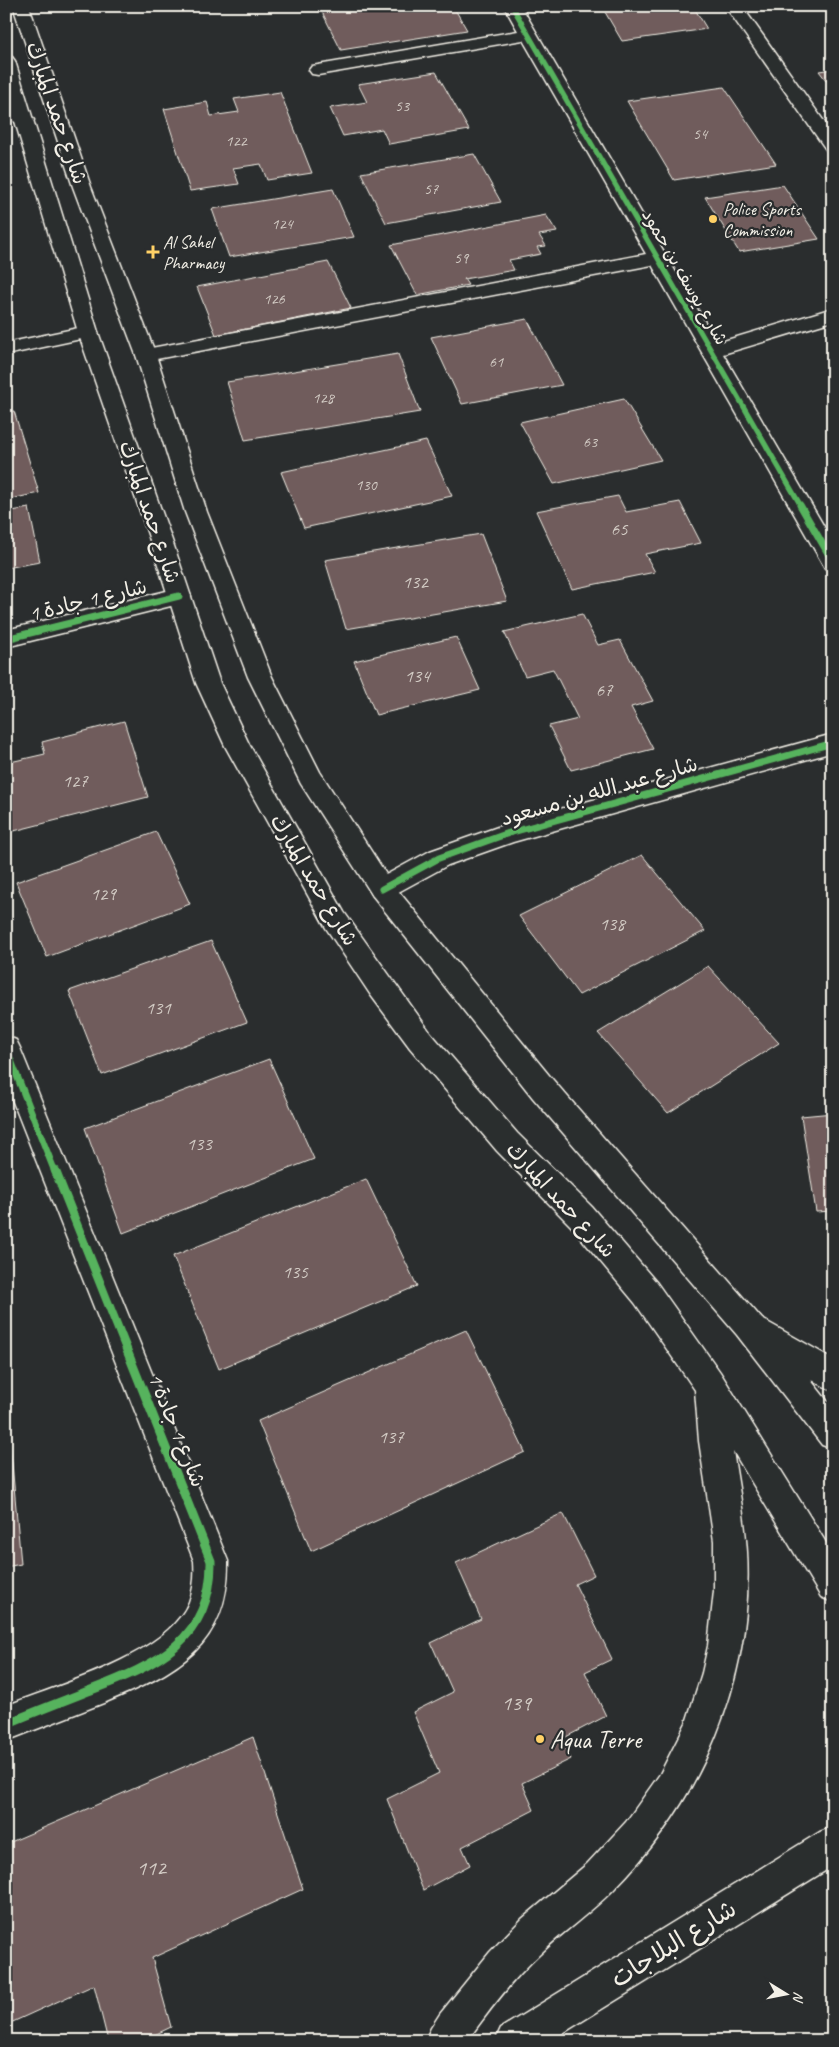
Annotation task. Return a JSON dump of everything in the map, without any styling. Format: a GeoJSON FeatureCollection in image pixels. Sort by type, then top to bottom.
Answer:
{"type":"FeatureCollection","features":[{"type":"Feature","properties":{"kind":"main road","name":"شارع حمد المبارك"},"geometry":{"type":"LineString","coordinates":[[21,6],[82,187],[146,355],[196,512],[260,677],[310,777],[382,889],[543,1089],[748,1325],[833,1434]]}},
{"type":"Feature","properties":{"kind":"main road","name":"شارع يوسف بن حمود"},"geometry":{"type":"LineString","coordinates":[[512,6],[833,562]]}},
{"type":"Feature","properties":{"kind":"main road"},"geometry":{"type":"LineString","coordinates":[[733,6],[833,147]]}},
{"type":"Feature","properties":{"kind":"main road"},"geometry":{"type":"LineString","coordinates":[[318,70],[528,34]]}},
{"type":"Feature","properties":{"kind":"main road","name":"شارع حمد المبارك"},"geometry":{"type":"LineString","coordinates":[[6,62],[16,115],[88,332],[208,683],[237,746],[335,920],[420,1040],[507,1142],[581,1216],[646,1293],[709,1383],[833,1585]]}},
{"type":"Feature","properties":{"kind":"main road"},"geometry":{"type":"LineString","coordinates":[[146,355],[658,258]]}},
{"type":"Feature","properties":{"kind":"main road"},"geometry":{"type":"LineString","coordinates":[[711,351],[833,314]]}},
{"type":"Feature","properties":{"kind":"main road"},"geometry":{"type":"LineString","coordinates":[[6,349],[88,332]]}},
{"type":"Feature","properties":{"kind":"main road","name":"شارع 1 جادة 1"},"geometry":{"type":"LineString","coordinates":[[6,639],[179,596]]}},
{"type":"Feature","properties":{"kind":"main road","name":"شارع عبد الله بن مسعود"},"geometry":{"type":"LineString","coordinates":[[382,889],[439,858],[509,834],[833,743]]}},
{"type":"Feature","properties":{"kind":"main road","name":"شارع 1 جادة 1"},"geometry":{"type":"LineString","coordinates":[[6,1048],[211,1561],[210,1587],[202,1612],[188,1635],[168,1655],[145,1668],[6,1724]]}},
{"type":"Feature","properties":{"kind":"main road"},"geometry":{"type":"LineString","coordinates":[[748,1325],[833,1376]]}},
{"type":"Feature","properties":{"kind":"main road"},"geometry":{"type":"LineString","coordinates":[[444,2041],[489,1981],[524,1942],[609,1869],[648,1824],[680,1774],[704,1720],[722,1666],[729,1615],[731,1563],[727,1514],[719,1469],[709,1383]]}},
{"type":"Feature","properties":{"kind":"main road","name":"شارع البلاجات"},"geometry":{"type":"LineString","coordinates":[[514,2041],[833,1845]]}},
{"type":"Feature","properties":{"kind":"building"},"geometry":{"type":"Polygon","coordinates":[[[361,6],[453,6],[467,30],[341,50],[322,12],[361,6]]]}},
{"type":"Feature","properties":{"kind":"building"},"geometry":{"type":"Polygon","coordinates":[[[693,6],[707,29],[622,41],[602,7],[693,6]]]}},
{"type":"Feature","properties":{"kind":"building"},"geometry":{"type":"Polygon","coordinates":[[[833,69],[833,89],[819,71],[833,69]]]}},
{"type":"Feature","properties":{"kind":"building"},"geometry":{"type":"Polygon","coordinates":[[[436,72],[469,130],[389,144],[382,129],[343,136],[330,108],[367,102],[358,84],[436,72]]]}},
{"type":"Feature","properties":{"kind":"building"},"geometry":{"type":"Polygon","coordinates":[[[724,87],[776,164],[674,180],[627,101],[724,87]]]}},
{"type":"Feature","properties":{"kind":"building"},"geometry":{"type":"Polygon","coordinates":[[[280,92],[312,173],[267,180],[261,164],[233,168],[239,184],[190,191],[164,109],[207,102],[211,116],[239,112],[234,99],[280,92]]]}},
{"type":"Feature","properties":{"kind":"building"},"geometry":{"type":"Polygon","coordinates":[[[474,154],[501,202],[386,223],[361,173],[474,154]]]}},
{"type":"Feature","properties":{"kind":"building"},"geometry":{"type":"Polygon","coordinates":[[[783,185],[819,239],[739,252],[705,197],[783,185]]]}},
{"type":"Feature","properties":{"kind":"building"},"geometry":{"type":"Polygon","coordinates":[[[333,189],[354,237],[229,257],[212,209],[333,189]]]}},
{"type":"Feature","properties":{"kind":"building"},"geometry":{"type":"Polygon","coordinates":[[[546,215],[557,232],[539,235],[546,246],[537,247],[541,254],[509,260],[514,270],[464,279],[468,285],[417,295],[391,245],[546,215]]]}},
{"type":"Feature","properties":{"kind":"building"},"geometry":{"type":"Polygon","coordinates":[[[328,262],[351,308],[216,335],[197,287],[328,262]]]}},
{"type":"Feature","properties":{"kind":"building"},"geometry":{"type":"Polygon","coordinates":[[[527,319],[562,385],[462,404],[431,337],[527,319]]]}},
{"type":"Feature","properties":{"kind":"building"},"geometry":{"type":"Polygon","coordinates":[[[398,354],[420,412],[245,440],[227,382],[398,354]]]}},
{"type":"Feature","properties":{"kind":"building"},"geometry":{"type":"Polygon","coordinates":[[[624,399],[661,460],[554,484],[520,422],[624,399]]]}},
{"type":"Feature","properties":{"kind":"building"},"geometry":{"type":"Polygon","coordinates":[[[14,411],[39,493],[6,500],[6,412],[14,411]]]}},
{"type":"Feature","properties":{"kind":"building"},"geometry":{"type":"Polygon","coordinates":[[[426,441],[452,496],[304,528],[281,472],[426,441]]]}},
{"type":"Feature","properties":{"kind":"building"},"geometry":{"type":"Polygon","coordinates":[[[618,496],[626,512],[680,502],[701,543],[645,554],[655,572],[572,589],[536,511],[618,496]]]}},
{"type":"Feature","properties":{"kind":"building"},"geometry":{"type":"Polygon","coordinates":[[[29,508],[40,562],[6,568],[6,512],[29,508]]]}},
{"type":"Feature","properties":{"kind":"building"},"geometry":{"type":"Polygon","coordinates":[[[481,534],[507,601],[346,629],[325,560],[481,534]]]}},
{"type":"Feature","properties":{"kind":"building"},"geometry":{"type":"Polygon","coordinates":[[[582,614],[598,645],[620,640],[653,701],[631,707],[653,749],[571,770],[549,726],[578,719],[553,669],[525,676],[504,632],[582,614]]]}},
{"type":"Feature","properties":{"kind":"building"},"geometry":{"type":"Polygon","coordinates":[[[456,637],[480,690],[376,715],[354,661],[456,637]]]}},
{"type":"Feature","properties":{"kind":"building"},"geometry":{"type":"Polygon","coordinates":[[[124,721],[148,797],[6,833],[6,763],[45,754],[42,742],[124,721]]]}},
{"type":"Feature","properties":{"kind":"building"},"geometry":{"type":"Polygon","coordinates":[[[156,832],[190,904],[47,957],[16,882],[156,832]]]}},
{"type":"Feature","properties":{"kind":"building"},"geometry":{"type":"Polygon","coordinates":[[[642,855],[705,931],[579,995],[519,916],[642,855]]]}},
{"type":"Feature","properties":{"kind":"building"},"geometry":{"type":"Polygon","coordinates":[[[211,941],[247,1022],[102,1075],[69,991],[211,941]]]}},
{"type":"Feature","properties":{"kind":"building"},"geometry":{"type":"Polygon","coordinates":[[[708,966],[779,1043],[668,1113],[598,1033],[708,966]]]}},
{"type":"Feature","properties":{"kind":"building"},"geometry":{"type":"Polygon","coordinates":[[[269,1059],[314,1159],[123,1233],[85,1128],[269,1059]]]}},
{"type":"Feature","properties":{"kind":"building"},"geometry":{"type":"Polygon","coordinates":[[[833,1113],[833,1211],[816,1212],[801,1116],[833,1113]]]}},
{"type":"Feature","properties":{"kind":"building"},"geometry":{"type":"Polygon","coordinates":[[[366,1179],[417,1286],[219,1369],[173,1256],[366,1179]]]}},
{"type":"Feature","properties":{"kind":"building"},"geometry":{"type":"Polygon","coordinates":[[[466,1330],[525,1452],[311,1551],[258,1421],[466,1330]]]}},
{"type":"Feature","properties":{"kind":"building"},"geometry":{"type":"Polygon","coordinates":[[[6,1396],[21,1564],[6,1567],[6,1396]]]}},
{"type":"Feature","properties":{"kind":"building"},"geometry":{"type":"Polygon","coordinates":[[[563,1513],[594,1575],[575,1584],[612,1659],[585,1672],[606,1716],[562,1739],[571,1759],[522,1783],[534,1810],[462,1847],[470,1865],[423,1890],[387,1799],[439,1773],[413,1712],[453,1692],[431,1643],[481,1619],[456,1563],[563,1513]]]}},
{"type":"Feature","properties":{"kind":"building"},"geometry":{"type":"Polygon","coordinates":[[[253,1737],[303,1889],[152,1958],[171,2027],[142,2041],[108,2041],[94,1985],[6,2025],[6,1844],[253,1737]]]}},
{"type":"Feature","properties":{"kind":"cycle path"},"geometry":{"type":"LineString","coordinates":[[512,6],[833,562]]}},
{"type":"Feature","properties":{"kind":"cycle path"},"geometry":{"type":"LineString","coordinates":[[6,639],[179,596]]}},
{"type":"Feature","properties":{"kind":"cycle path"},"geometry":{"type":"LineString","coordinates":[[382,889],[439,858],[509,833],[833,743]]}},
{"type":"Feature","properties":{"kind":"cycle path"},"geometry":{"type":"LineString","coordinates":[[6,1048],[211,1561],[211,1582],[204,1609],[194,1627],[183,1641],[169,1653],[136,1671],[6,1724]]}},
{"type":"Feature","properties":{"kind":"place","name":"Police Sports Commission"},"geometry":{"type":"Point","coordinates":[713,219]}},
{"type":"Feature","properties":{"kind":"place","name":"Al Sahel Pharmacy"},"geometry":{"type":"Point","coordinates":[153,252]}},
{"type":"Feature","properties":{"kind":"place","name":"Aqua Terre"},"geometry":{"type":"Point","coordinates":[540,1739]}}]}
